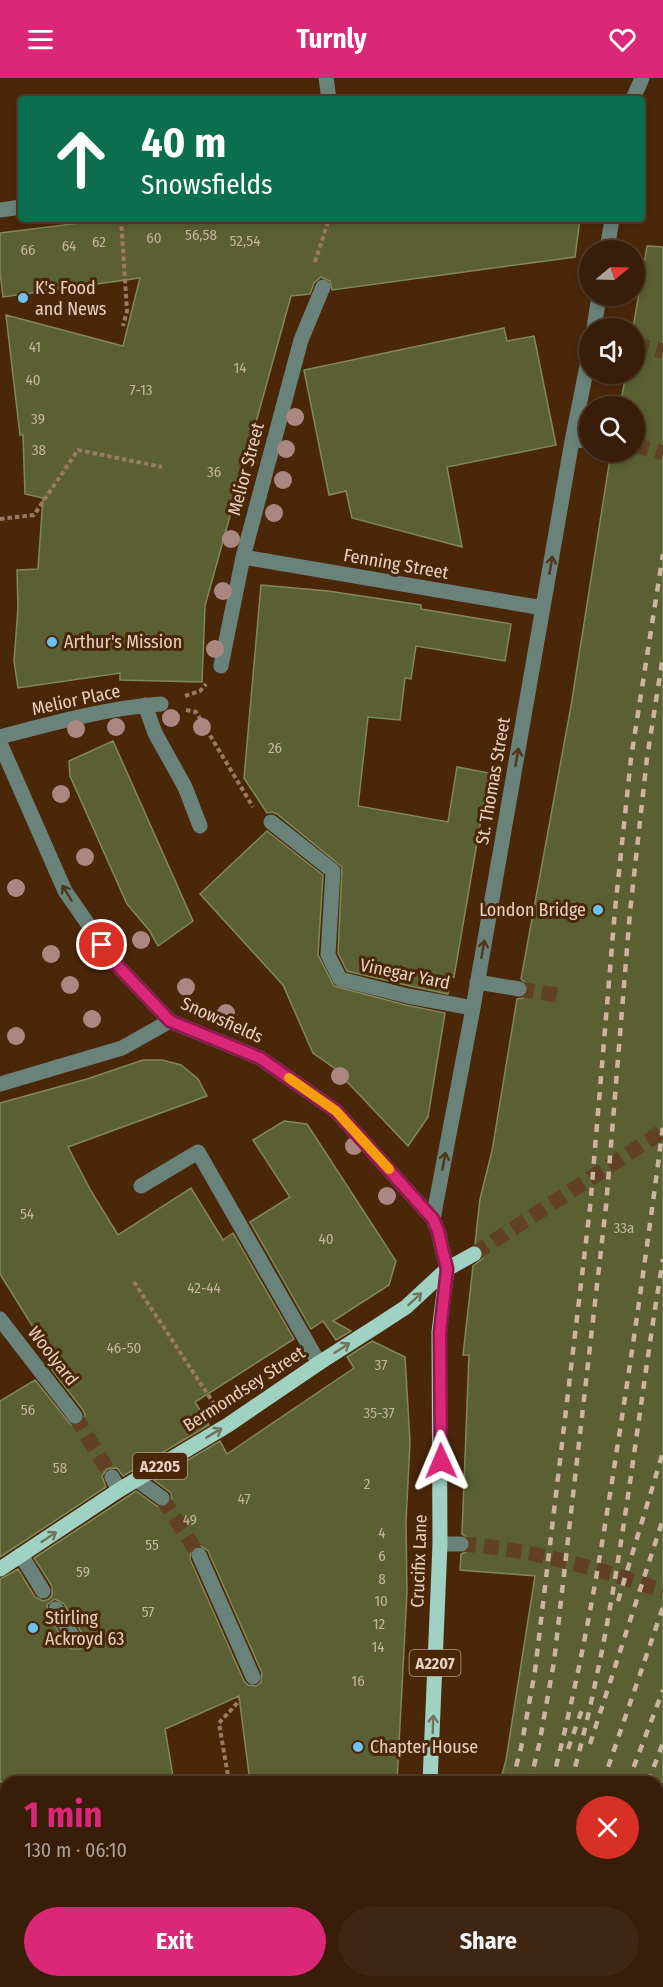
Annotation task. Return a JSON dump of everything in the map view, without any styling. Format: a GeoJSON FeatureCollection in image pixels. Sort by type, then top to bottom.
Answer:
{"type":"FeatureCollection","features":[{"type":"Feature","properties":{"kind":"main road","name":"Bermondsey Street"},"geometry":{"type":"LineString","coordinates":[[0,1569],[116,1483],[137,1480],[228,1425],[406,1307],[447,1269],[474,1254]]}},
{"type":"Feature","properties":{"kind":"main road","name":"Crucifix Lane"},"geometry":{"type":"LineString","coordinates":[[430,1776],[440,1544],[439,1342],[447,1269]]}},
{"type":"Feature","properties":{"kind":"street"},"geometry":{"type":"LineString","coordinates":[[326,78],[329,96]]}},
{"type":"Feature","properties":{"kind":"street"},"geometry":{"type":"LineString","coordinates":[[634,96],[642,78]]}},
{"type":"Feature","properties":{"kind":"street"},"geometry":{"type":"LineString","coordinates":[[0,210],[18,207]]}},
{"type":"Feature","properties":{"kind":"street"},"geometry":{"type":"LineString","coordinates":[[609,240],[612,222]]}},
{"type":"Feature","properties":{"kind":"street","name":"Melior Street"},"geometry":{"type":"LineString","coordinates":[[221,666],[243,557],[302,340],[323,287]]}},
{"type":"Feature","properties":{"kind":"street","name":"St. Thomas Street"},"geometry":{"type":"LineString","coordinates":[[433,1219],[473,1008],[583,384]]}},
{"type":"Feature","properties":{"kind":"street"},"geometry":{"type":"LineString","coordinates":[[572,441],[579,441]]}},
{"type":"Feature","properties":{"kind":"street","name":"Fenning Street"},"geometry":{"type":"LineString","coordinates":[[243,557],[543,608]]}},
{"type":"Feature","properties":{"kind":"street","name":"Melior Place"},"geometry":{"type":"LineString","coordinates":[[0,737],[69,719],[161,704]]}},
{"type":"Feature","properties":{"kind":"street"},"geometry":{"type":"LineString","coordinates":[[145,705],[155,733],[185,787],[200,826]]}},
{"type":"Feature","properties":{"kind":"street","name":"Snowsfields"},"geometry":{"type":"LineString","coordinates":[[0,743],[65,891],[115,963],[170,1021],[260,1058],[336,1111],[433,1219],[447,1269]]}},
{"type":"Feature","properties":{"kind":"street","name":"Vinegar Yard"},"geometry":{"type":"LineString","coordinates":[[271,822],[333,871],[328,955],[340,979],[408,996],[473,1008]]}},
{"type":"Feature","properties":{"kind":"street"},"geometry":{"type":"LineString","coordinates":[[477,982],[519,989]]}},
{"type":"Feature","properties":{"kind":"street"},"geometry":{"type":"LineString","coordinates":[[0,1084],[122,1048],[170,1021]]}},
{"type":"Feature","properties":{"kind":"street"},"geometry":{"type":"LineString","coordinates":[[141,1186],[198,1152],[319,1363]]}},
{"type":"Feature","properties":{"kind":"street","name":"Woolyard"},"geometry":{"type":"LineString","coordinates":[[0,1319],[75,1416]]}},
{"type":"Feature","properties":{"kind":"street"},"geometry":{"type":"LineString","coordinates":[[137,1480],[162,1498]]}},
{"type":"Feature","properties":{"kind":"street"},"geometry":{"type":"LineString","coordinates":[[440,1544],[461,1544]]}},
{"type":"Feature","properties":{"kind":"street"},"geometry":{"type":"LineString","coordinates":[[21,1555],[44,1591]]}},
{"type":"Feature","properties":{"kind":"street"},"geometry":{"type":"LineString","coordinates":[[198,1555],[252,1674]]}},
{"type":"Feature","properties":{"kind":"street"},"geometry":{"type":"LineString","coordinates":[[56,1609],[75,1640]]}},
{"type":"Feature","properties":{"kind":"path"},"geometry":{"type":"LineString","coordinates":[[121,222],[127,311],[123,326]]}},
{"type":"Feature","properties":{"kind":"path"},"geometry":{"type":"LineString","coordinates":[[0,519],[34,515],[78,450],[162,467]]}},
{"type":"Feature","properties":{"kind":"path"},"geometry":{"type":"LineString","coordinates":[[161,704],[200,691],[221,666]]}},
{"type":"Feature","properties":{"kind":"path"},"geometry":{"type":"LineString","coordinates":[[161,704],[196,712],[254,808],[271,822]]}},
{"type":"Feature","properties":{"kind":"path"},"geometry":{"type":"LineString","coordinates":[[134,1282],[228,1425]]}},
{"type":"Feature","properties":{"kind":"path"},"geometry":{"type":"LineString","coordinates":[[228,1776],[219,1723],[242,1698],[252,1674]]}},
{"type":"Feature","properties":{"kind":"building"},"geometry":{"type":"Polygon","coordinates":[[[88,222],[580,222],[575,257],[332,290],[330,281],[321,277],[314,283],[310,294],[291,296],[205,606],[202,682],[120,680],[120,673],[18,688],[14,661],[18,608],[17,570],[38,569],[43,498],[25,494],[23,435],[20,435],[6,315],[123,346],[140,278],[3,297],[0,272],[0,233],[88,222]]]}},
{"type":"Feature","properties":{"kind":"building","name":"London Bridge"},"geometry":{"type":"Polygon","coordinates":[[[647,246],[663,247],[663,1776],[502,1776],[535,1576],[460,1570],[461,1554],[466,1552],[471,1545],[469,1539],[462,1534],[469,1355],[463,1355],[473,1266],[484,1255],[482,1249],[475,1244],[480,1199],[492,1151],[517,999],[523,998],[528,991],[528,985],[521,979],[571,706],[609,462],[645,462],[645,396],[622,396],[624,384],[645,384],[645,318],[635,318],[637,306],[645,306],[647,246]]]}},
{"type":"Feature","properties":{"kind":"building"},"geometry":{"type":"Polygon","coordinates":[[[504,328],[507,341],[534,336],[556,445],[447,467],[462,547],[352,518],[346,491],[329,495],[304,370],[504,328]]]}},
{"type":"Feature","properties":{"kind":"building"},"geometry":{"type":"Polygon","coordinates":[[[261,585],[328,591],[421,605],[421,609],[511,624],[505,661],[416,646],[411,679],[405,678],[400,720],[368,717],[358,806],[448,822],[457,767],[489,773],[454,977],[451,976],[448,994],[347,971],[338,953],[342,867],[277,814],[267,813],[244,778],[261,585]]]}},
{"type":"Feature","properties":{"kind":"building"},"geometry":{"type":"Polygon","coordinates":[[[113,741],[193,921],[158,946],[149,930],[127,904],[70,776],[69,761],[113,741]]]}},
{"type":"Feature","properties":{"kind":"building"},"geometry":{"type":"Polygon","coordinates":[[[267,831],[323,875],[318,955],[334,986],[445,1013],[428,1117],[408,1146],[334,1068],[313,1053],[283,985],[200,894],[267,831]]]}},
{"type":"Feature","properties":{"kind":"building"},"geometry":{"type":"Polygon","coordinates":[[[143,1060],[162,1060],[181,1065],[198,1079],[207,1096],[68,1147],[91,1191],[118,1235],[191,1188],[223,1240],[233,1233],[294,1339],[195,1402],[209,1425],[123,1476],[117,1468],[107,1469],[102,1476],[106,1487],[0,1557],[0,1401],[35,1380],[71,1425],[80,1424],[85,1415],[52,1370],[58,1367],[0,1274],[0,1103],[87,1079],[143,1060]]]}},
{"type":"Feature","properties":{"kind":"building"},"geometry":{"type":"Polygon","coordinates":[[[284,1121],[307,1124],[396,1261],[389,1285],[333,1321],[351,1331],[336,1340],[323,1321],[311,1329],[250,1222],[290,1197],[253,1140],[284,1121]]]}},
{"type":"Feature","properties":{"kind":"building"},"geometry":{"type":"Polygon","coordinates":[[[372,1341],[405,1357],[410,1442],[406,1522],[407,1592],[397,1776],[249,1776],[239,1696],[165,1729],[173,1776],[0,1776],[0,1579],[18,1569],[35,1597],[43,1601],[49,1599],[52,1595],[52,1586],[34,1558],[136,1491],[157,1506],[166,1507],[172,1500],[171,1493],[154,1480],[220,1441],[227,1454],[354,1368],[347,1357],[372,1341]],[[199,1545],[191,1550],[190,1559],[244,1681],[248,1685],[256,1686],[261,1682],[262,1673],[208,1551],[199,1545]],[[55,1599],[47,1605],[48,1614],[67,1646],[71,1649],[80,1649],[84,1644],[83,1635],[64,1604],[55,1599]]]}},
{"type":"Feature","properties":{"kind":"tunnel"},"geometry":{"type":"LineString","coordinates":[[645,347],[663,351]]}},
{"type":"Feature","properties":{"kind":"tunnel"},"geometry":{"type":"LineString","coordinates":[[645,448],[663,453]]}},
{"type":"Feature","properties":{"kind":"tunnel"},"geometry":{"type":"LineString","coordinates":[[519,989],[563,996]]}},
{"type":"Feature","properties":{"kind":"tunnel"},"geometry":{"type":"LineString","coordinates":[[474,1254],[663,1131]]}},
{"type":"Feature","properties":{"kind":"tunnel"},"geometry":{"type":"LineString","coordinates":[[75,1416],[112,1477]]}},
{"type":"Feature","properties":{"kind":"tunnel"},"geometry":{"type":"LineString","coordinates":[[162,1498],[199,1555]]}},
{"type":"Feature","properties":{"kind":"tunnel"},"geometry":{"type":"LineString","coordinates":[[461,1544],[513,1550],[564,1561],[663,1591]]}},
{"type":"Feature","properties":{"kind":"railway"},"geometry":{"type":"LineString","coordinates":[[514,1776],[535,1671],[590,1208],[615,910],[631,758],[663,554]]}},
{"type":"Feature","properties":{"kind":"railway"},"geometry":{"type":"LineString","coordinates":[[531,1776],[554,1662],[606,1206],[630,912],[647,758],[663,656]]}},
{"type":"Feature","properties":{"kind":"railway"},"geometry":{"type":"LineString","coordinates":[[553,1776],[581,1658],[604,1533],[663,1126]]}},
{"type":"Feature","properties":{"kind":"railway"},"geometry":{"type":"LineString","coordinates":[[573,1776],[588,1718],[614,1587],[663,1259]]}},
{"type":"Feature","properties":{"kind":"railway"},"geometry":{"type":"LineString","coordinates":[[618,1601],[663,1452]]}},
{"type":"Feature","properties":{"kind":"railway"},"geometry":{"type":"LineString","coordinates":[[590,1744],[663,1519]]}},
{"type":"Feature","properties":{"kind":"railway"},"geometry":{"type":"LineString","coordinates":[[605,1776],[663,1607]]}},
{"type":"Feature","properties":{"kind":"railway"},"geometry":{"type":"LineString","coordinates":[[630,1776],[663,1690]]}},
{"type":"Feature","properties":{"kind":"railway"},"geometry":{"type":"LineString","coordinates":[[568,1749],[584,1704]]}},
{"type":"Feature","properties":{"kind":"railway"},"geometry":{"type":"LineString","coordinates":[[650,1776],[663,1743]]}},
{"type":"Feature","properties":{"kind":"slow traffic"},"geometry":{"type":"LineString","coordinates":[[289,1078],[336,1111],[389,1169]]}},
{"type":"Feature","properties":{"kind":"place","name":"K's Food and News"},"geometry":{"type":"Point","coordinates":[23,298]}},
{"type":"Feature","properties":{"kind":"place","name":"Arthur's Mission"},"geometry":{"type":"Point","coordinates":[52,642]}},
{"type":"Feature","properties":{"kind":"place","name":"London Bridge"},"geometry":{"type":"Point","coordinates":[598,910]}},
{"type":"Feature","properties":{"kind":"place","name":"Stirling Ackroyd 63"},"geometry":{"type":"Point","coordinates":[33,1628]}},
{"type":"Feature","properties":{"kind":"place","name":"Chapter House"},"geometry":{"type":"Point","coordinates":[358,1747]}},
{"type":"Feature","properties":{"kind":"route"},"geometry":{"type":"LineString","coordinates":[[102,945],[115,963],[170,1021],[260,1058],[336,1111],[433,1219],[447,1269],[439,1360],[441,1461]]}}]}
